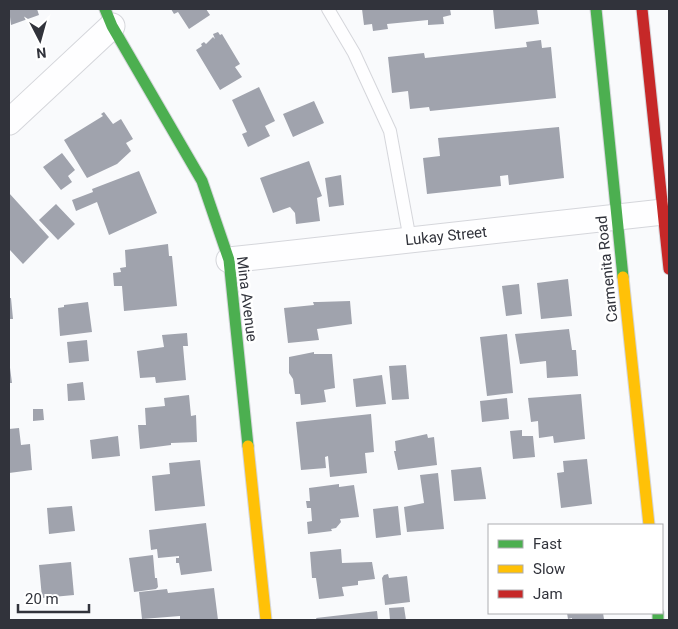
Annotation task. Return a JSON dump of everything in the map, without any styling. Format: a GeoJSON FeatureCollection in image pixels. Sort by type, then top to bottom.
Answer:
{"type":"FeatureCollection","features":[{"type":"Feature","properties":{"kind":"main road","name":"Carmenita Road"},"geometry":{"type":"LineString","coordinates":[[596,9],[649,524]]}},
{"type":"Feature","properties":{"kind":"main road"},"geometry":{"type":"LineString","coordinates":[[642,9],[655,133],[663,149],[669,269]]}},
{"type":"Feature","properties":{"kind":"main road","name":"Mina Avenue"},"geometry":{"type":"LineString","coordinates":[[109,17],[202,181],[229,260],[266,620]]}},
{"type":"Feature","properties":{"kind":"main road"},"geometry":{"type":"LineString","coordinates":[[655,133],[664,105]]}},
{"type":"Feature","properties":{"kind":"street"},"geometry":{"type":"LineString","coordinates":[[9,122],[109,17]]}},
{"type":"Feature","properties":{"kind":"street","name":"Lukay Street"},"geometry":{"type":"LineString","coordinates":[[229,260],[666,212]]}},
{"type":"Feature","properties":{"kind":"lane"},"geometry":{"type":"LineString","coordinates":[[328,9],[354,53],[390,131],[410,240]]}},
{"type":"Feature","properties":{"kind":"building"},"geometry":{"type":"Polygon","coordinates":[[[9,9],[37,9],[39,15],[11,25],[9,9]]]}},
{"type":"Feature","properties":{"kind":"building"},"geometry":{"type":"Polygon","coordinates":[[[171,9],[206,9],[210,15],[189,29],[178,12],[174,14],[171,9]]]}},
{"type":"Feature","properties":{"kind":"building"},"geometry":{"type":"Polygon","coordinates":[[[362,9],[450,9],[451,15],[443,17],[444,24],[428,25],[428,20],[387,24],[388,29],[373,31],[372,24],[364,25],[362,9]]]}},
{"type":"Feature","properties":{"kind":"building"},"geometry":{"type":"Polygon","coordinates":[[[493,9],[537,9],[539,24],[495,29],[493,9]]]}},
{"type":"Feature","properties":{"kind":"building"},"geometry":{"type":"Polygon","coordinates":[[[218,32],[220,35],[222,34],[240,64],[235,67],[242,77],[220,90],[196,50],[204,42],[206,44],[213,37],[215,39],[213,34],[218,32]]]}},
{"type":"Feature","properties":{"kind":"building"},"geometry":{"type":"Polygon","coordinates":[[[541,40],[542,48],[551,47],[556,98],[430,111],[429,107],[410,109],[408,91],[392,93],[388,57],[424,53],[425,58],[527,47],[526,42],[541,40]]]}},
{"type":"Feature","properties":{"kind":"building"},"geometry":{"type":"Polygon","coordinates":[[[259,87],[275,121],[265,126],[270,136],[248,147],[242,134],[247,132],[232,100],[259,87]]]}},
{"type":"Feature","properties":{"kind":"building"},"geometry":{"type":"Polygon","coordinates":[[[314,101],[324,123],[293,137],[283,114],[314,101]]]}},
{"type":"Feature","properties":{"kind":"building"},"geometry":{"type":"Polygon","coordinates":[[[104,112],[113,124],[121,119],[133,139],[126,143],[131,151],[117,164],[87,178],[64,140],[103,116],[101,114],[104,112]]]}},
{"type":"Feature","properties":{"kind":"building"},"geometry":{"type":"Polygon","coordinates":[[[559,127],[564,178],[509,185],[508,175],[500,176],[501,186],[427,194],[423,158],[440,156],[438,138],[559,127]]]}},
{"type":"Feature","properties":{"kind":"building"},"geometry":{"type":"Polygon","coordinates":[[[62,153],[75,170],[68,176],[72,182],[61,190],[43,167],[62,153]]]}},
{"type":"Feature","properties":{"kind":"building"},"geometry":{"type":"Polygon","coordinates":[[[309,161],[322,196],[317,198],[320,221],[296,224],[295,213],[290,207],[273,213],[260,178],[309,161]]]}},
{"type":"Feature","properties":{"kind":"building"},"geometry":{"type":"Polygon","coordinates":[[[139,171],[157,213],[109,235],[97,202],[76,211],[72,200],[93,192],[92,189],[139,171]]]}},
{"type":"Feature","properties":{"kind":"building"},"geometry":{"type":"Polygon","coordinates":[[[341,175],[344,205],[329,207],[325,178],[341,175]]]}},
{"type":"Feature","properties":{"kind":"building"},"geometry":{"type":"Polygon","coordinates":[[[9,193],[49,237],[23,264],[9,249],[9,193]]]}},
{"type":"Feature","properties":{"kind":"building"},"geometry":{"type":"Polygon","coordinates":[[[56,204],[75,224],[58,240],[39,220],[56,204]]]}},
{"type":"Feature","properties":{"kind":"building"},"geometry":{"type":"Polygon","coordinates":[[[168,244],[169,256],[172,256],[177,306],[124,311],[122,286],[114,286],[113,273],[121,272],[120,268],[126,267],[125,250],[168,244]]]}},
{"type":"Feature","properties":{"kind":"building"},"geometry":{"type":"Polygon","coordinates":[[[568,279],[572,316],[541,319],[537,283],[568,279]]]}},
{"type":"Feature","properties":{"kind":"building"},"geometry":{"type":"Polygon","coordinates":[[[519,284],[522,314],[506,316],[502,286],[519,284]]]}},
{"type":"Feature","properties":{"kind":"building"},"geometry":{"type":"Polygon","coordinates":[[[9,298],[11,298],[13,319],[9,319],[9,298]]]}},
{"type":"Feature","properties":{"kind":"building"},"geometry":{"type":"Polygon","coordinates":[[[350,301],[352,324],[317,329],[319,340],[288,343],[284,308],[314,305],[313,302],[350,301]]]}},
{"type":"Feature","properties":{"kind":"building"},"geometry":{"type":"Polygon","coordinates":[[[88,302],[92,332],[60,336],[58,308],[64,307],[64,305],[88,302]]]}},
{"type":"Feature","properties":{"kind":"building"},"geometry":{"type":"Polygon","coordinates":[[[569,329],[572,350],[576,350],[578,376],[547,378],[546,361],[520,364],[515,334],[569,329]]]}},
{"type":"Feature","properties":{"kind":"building"},"geometry":{"type":"Polygon","coordinates":[[[187,333],[188,346],[183,346],[186,380],[156,383],[155,377],[140,378],[137,351],[164,347],[162,335],[187,333]]]}},
{"type":"Feature","properties":{"kind":"building"},"geometry":{"type":"Polygon","coordinates":[[[507,334],[513,393],[487,396],[480,337],[507,334]]]}},
{"type":"Feature","properties":{"kind":"building"},"geometry":{"type":"Polygon","coordinates":[[[87,340],[89,361],[69,363],[67,342],[87,340]]]}},
{"type":"Feature","properties":{"kind":"building"},"geometry":{"type":"Polygon","coordinates":[[[314,352],[314,354],[332,354],[335,388],[324,390],[326,402],[301,405],[300,394],[295,394],[293,379],[289,373],[289,357],[314,352]]]}},
{"type":"Feature","properties":{"kind":"building"},"geometry":{"type":"Polygon","coordinates":[[[9,360],[12,383],[9,383],[9,360]]]}},
{"type":"Feature","properties":{"kind":"building"},"geometry":{"type":"Polygon","coordinates":[[[406,365],[409,399],[392,400],[389,366],[406,365]]]}},
{"type":"Feature","properties":{"kind":"building"},"geometry":{"type":"Polygon","coordinates":[[[382,375],[386,404],[356,407],[353,379],[382,375]]]}},
{"type":"Feature","properties":{"kind":"building"},"geometry":{"type":"Polygon","coordinates":[[[83,382],[85,400],[68,401],[67,384],[83,382]]]}},
{"type":"Feature","properties":{"kind":"building"},"geometry":{"type":"Polygon","coordinates":[[[581,394],[585,439],[554,443],[553,436],[539,438],[538,421],[531,422],[528,398],[581,394]]]}},
{"type":"Feature","properties":{"kind":"building"},"geometry":{"type":"Polygon","coordinates":[[[189,395],[191,416],[196,415],[197,442],[171,443],[171,445],[140,449],[138,425],[146,425],[145,408],[165,406],[164,398],[189,395]]]}},
{"type":"Feature","properties":{"kind":"building"},"geometry":{"type":"Polygon","coordinates":[[[507,398],[509,419],[482,422],[480,401],[507,398]]]}},
{"type":"Feature","properties":{"kind":"building"},"geometry":{"type":"Polygon","coordinates":[[[33,409],[43,409],[44,420],[33,421],[33,409]]]}},
{"type":"Feature","properties":{"kind":"building"},"geometry":{"type":"Polygon","coordinates":[[[371,414],[374,452],[365,453],[367,473],[330,477],[328,456],[325,457],[326,468],[301,470],[296,422],[371,414]]]}},
{"type":"Feature","properties":{"kind":"building"},"geometry":{"type":"Polygon","coordinates":[[[19,428],[21,445],[30,444],[32,470],[9,473],[9,429],[19,428]]]}},
{"type":"Feature","properties":{"kind":"building"},"geometry":{"type":"Polygon","coordinates":[[[522,430],[522,436],[533,436],[535,457],[513,459],[510,431],[522,430]]]}},
{"type":"Feature","properties":{"kind":"building"},"geometry":{"type":"Polygon","coordinates":[[[427,434],[428,438],[434,437],[437,465],[398,470],[394,451],[396,451],[395,441],[427,434]]]}},
{"type":"Feature","properties":{"kind":"building"},"geometry":{"type":"Polygon","coordinates":[[[118,436],[120,456],[92,459],[90,440],[118,436]]]}},
{"type":"Feature","properties":{"kind":"building"},"geometry":{"type":"Polygon","coordinates":[[[587,459],[592,504],[561,508],[557,473],[564,472],[563,461],[587,459]]]}},
{"type":"Feature","properties":{"kind":"building"},"geometry":{"type":"Polygon","coordinates":[[[200,460],[205,506],[155,511],[152,476],[170,474],[169,463],[200,460]]]}},
{"type":"Feature","properties":{"kind":"building"},"geometry":{"type":"Polygon","coordinates":[[[481,467],[486,499],[454,501],[451,470],[481,467]]]}},
{"type":"Feature","properties":{"kind":"building"},"geometry":{"type":"Polygon","coordinates":[[[438,473],[444,529],[407,532],[404,507],[424,503],[420,475],[438,473]]]}},
{"type":"Feature","properties":{"kind":"building"},"geometry":{"type":"Polygon","coordinates":[[[339,484],[339,487],[354,485],[359,517],[340,519],[341,522],[336,528],[331,529],[332,531],[308,534],[307,522],[312,521],[311,508],[307,508],[306,501],[310,501],[309,488],[339,484]]]}},
{"type":"Feature","properties":{"kind":"building"},"geometry":{"type":"Polygon","coordinates":[[[72,506],[75,531],[49,534],[47,508],[72,506]]]}},
{"type":"Feature","properties":{"kind":"building"},"geometry":{"type":"Polygon","coordinates":[[[398,506],[401,535],[376,538],[373,509],[398,506]]]}},
{"type":"Feature","properties":{"kind":"building"},"geometry":{"type":"Polygon","coordinates":[[[206,523],[212,571],[181,575],[179,563],[176,563],[176,558],[179,558],[179,556],[158,558],[157,549],[151,550],[149,530],[206,523]]]}},
{"type":"Feature","properties":{"kind":"building"},"geometry":{"type":"Polygon","coordinates":[[[341,549],[342,563],[372,562],[375,579],[358,581],[358,585],[342,587],[344,596],[319,599],[316,578],[312,578],[310,552],[341,549]]]}},
{"type":"Feature","properties":{"kind":"building"},"geometry":{"type":"Polygon","coordinates":[[[153,555],[155,578],[157,578],[158,587],[156,589],[134,592],[129,558],[153,555]]]}},
{"type":"Feature","properties":{"kind":"building"},"geometry":{"type":"Polygon","coordinates":[[[71,562],[74,595],[42,598],[39,565],[71,562]]]}},
{"type":"Feature","properties":{"kind":"building"},"geometry":{"type":"Polygon","coordinates":[[[388,574],[389,578],[407,576],[410,602],[385,605],[382,578],[388,574]]]}},
{"type":"Feature","properties":{"kind":"building"},"geometry":{"type":"Polygon","coordinates":[[[214,588],[218,620],[180,620],[180,616],[142,619],[139,592],[167,589],[168,593],[214,588]]]}},
{"type":"Feature","properties":{"kind":"building"},"geometry":{"type":"Polygon","coordinates":[[[404,607],[406,620],[390,620],[389,608],[404,607]]]}},
{"type":"Feature","properties":{"kind":"building"},"geometry":{"type":"Polygon","coordinates":[[[377,611],[378,620],[317,620],[316,618],[377,611]]]}},
{"type":"Feature","properties":{"kind":"building"},"geometry":{"type":"Polygon","coordinates":[[[567,614],[603,614],[604,619],[572,620],[572,618],[568,619],[567,614]]]}},
{"type":"Feature","properties":{"kind":"traffic: fast"},"geometry":{"type":"LineString","coordinates":[[105,9],[112,26],[202,181],[229,260],[248,446]]}},
{"type":"Feature","properties":{"kind":"traffic: fast"},"geometry":{"type":"LineString","coordinates":[[596,9],[623,277]]}},
{"type":"Feature","properties":{"kind":"traffic: fast"},"geometry":{"type":"LineString","coordinates":[[658,614],[658,620]]}},
{"type":"Feature","properties":{"kind":"traffic: slow"},"geometry":{"type":"LineString","coordinates":[[623,277],[649,524]]}},
{"type":"Feature","properties":{"kind":"traffic: slow"},"geometry":{"type":"LineString","coordinates":[[248,446],[266,620]]}},
{"type":"Feature","properties":{"kind":"traffic: jam"},"geometry":{"type":"LineString","coordinates":[[642,9],[669,269]]}}]}
